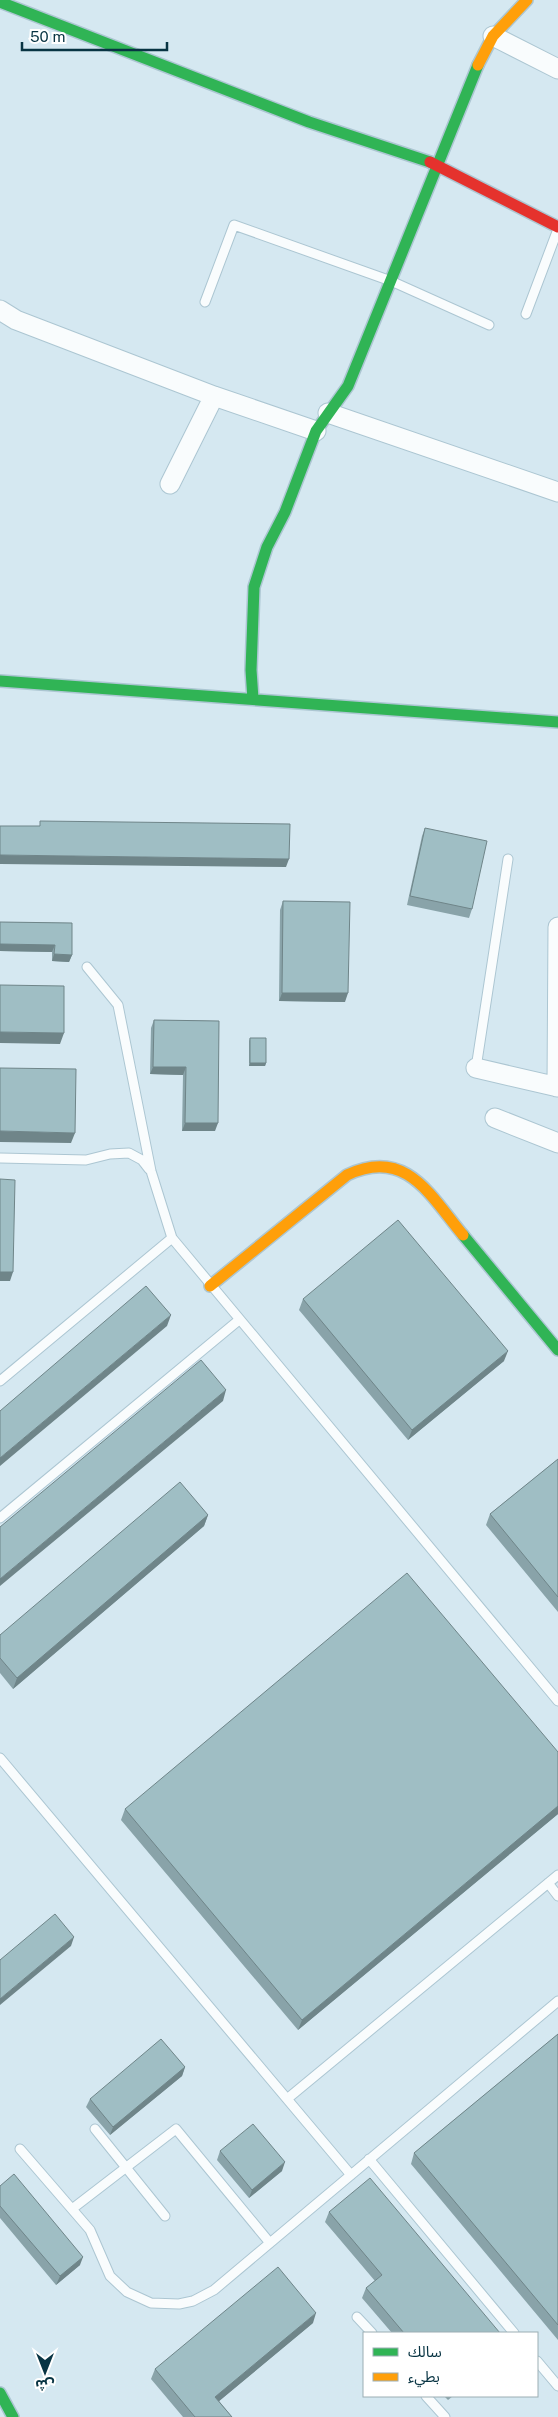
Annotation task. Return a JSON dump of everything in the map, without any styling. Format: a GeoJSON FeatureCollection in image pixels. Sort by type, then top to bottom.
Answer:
{"type":"FeatureCollection","features":[{"type":"Feature","properties":{"kind":"street"},"geometry":{"type":"LineString","coordinates":[[253,699],[251,670],[254,587],[267,547],[285,512],[316,431],[348,386],[478,66],[493,36],[526,0]]}},
{"type":"Feature","properties":{"kind":"street"},"geometry":{"type":"LineString","coordinates":[[0,2],[309,122],[438,165],[558,228]]}},
{"type":"Feature","properties":{"kind":"street"},"geometry":{"type":"LineString","coordinates":[[493,36],[558,69]]}},
{"type":"Feature","properties":{"kind":"street"},"geometry":{"type":"LineString","coordinates":[[0,310],[16,320],[214,396],[316,431]]}},
{"type":"Feature","properties":{"kind":"street"},"geometry":{"type":"LineString","coordinates":[[170,484],[214,396]]}},
{"type":"Feature","properties":{"kind":"street"},"geometry":{"type":"LineString","coordinates":[[328,413],[558,492]]}},
{"type":"Feature","properties":{"kind":"street"},"geometry":{"type":"LineString","coordinates":[[0,681],[558,722]]}},
{"type":"Feature","properties":{"kind":"street"},"geometry":{"type":"LineString","coordinates":[[476,1068],[557,1087],[558,928]]}},
{"type":"Feature","properties":{"kind":"street"},"geometry":{"type":"LineString","coordinates":[[495,1118],[558,1143]]}},
{"type":"Feature","properties":{"kind":"street"},"geometry":{"type":"LineString","coordinates":[[210,1286],[346,1174],[361,1167],[375,1165],[394,1167],[417,1179],[558,1350]]}},
{"type":"Feature","properties":{"kind":"street"},"geometry":{"type":"LineString","coordinates":[[0,2394],[13,2417]]}},
{"type":"Feature","properties":{"kind":"lane"},"geometry":{"type":"LineString","coordinates":[[205,302],[234,225],[391,281],[489,325]]}},
{"type":"Feature","properties":{"kind":"lane"},"geometry":{"type":"LineString","coordinates":[[526,314],[558,228]]}},
{"type":"Feature","properties":{"kind":"lane"},"geometry":{"type":"LineString","coordinates":[[476,1068],[508,859]]}},
{"type":"Feature","properties":{"kind":"lane"},"geometry":{"type":"LineString","coordinates":[[87,967],[118,1005],[151,1171],[172,1238],[210,1286],[558,1701]]}},
{"type":"Feature","properties":{"kind":"lane"},"geometry":{"type":"LineString","coordinates":[[0,1158],[86,1160],[110,1154],[129,1153],[142,1160],[151,1171]]}},
{"type":"Feature","properties":{"kind":"lane"},"geometry":{"type":"LineString","coordinates":[[0,1381],[172,1238]]}},
{"type":"Feature","properties":{"kind":"lane"},"geometry":{"type":"LineString","coordinates":[[0,1518],[239,1320]]}},
{"type":"Feature","properties":{"kind":"lane"},"geometry":{"type":"LineString","coordinates":[[0,1758],[351,2175]]}},
{"type":"Feature","properties":{"kind":"lane"},"geometry":{"type":"LineString","coordinates":[[287,2099],[558,1875]]}},
{"type":"Feature","properties":{"kind":"lane"},"geometry":{"type":"LineString","coordinates":[[548,1883],[558,1896]]}},
{"type":"Feature","properties":{"kind":"lane"},"geometry":{"type":"LineString","coordinates":[[20,2149],[90,2230],[110,2276],[127,2292],[151,2303],[179,2304],[193,2301],[214,2290],[558,2001]]}},
{"type":"Feature","properties":{"kind":"lane"},"geometry":{"type":"LineString","coordinates":[[94,2129],[165,2216]]}},
{"type":"Feature","properties":{"kind":"lane"},"geometry":{"type":"LineString","coordinates":[[72,2209],[176,2129],[270,2243]]}},
{"type":"Feature","properties":{"kind":"lane"},"geometry":{"type":"LineString","coordinates":[[370,2159],[513,2332]]}},
{"type":"Feature","properties":{"kind":"lane"},"geometry":{"type":"LineString","coordinates":[[357,2317],[371,2332]]}},
{"type":"Feature","properties":{"kind":"lane"},"geometry":{"type":"LineString","coordinates":[[538,2362],[558,2386]]}},
{"type":"Feature","properties":{"kind":"lane"},"geometry":{"type":"LineString","coordinates":[[427,2397],[445,2417]]}},
{"type":"Feature","properties":{"kind":"building"},"geometry":{"type":"Polygon","coordinates":[[[40,821],[290,824],[289,859],[0,855],[0,826],[40,826],[40,821]]]}},
{"type":"Feature","properties":{"kind":"building"},"geometry":{"type":"Polygon","coordinates":[[[425,828],[487,841],[472,909],[410,896],[425,828]]]}},
{"type":"Feature","properties":{"kind":"building"},"geometry":{"type":"Polygon","coordinates":[[[283,901],[350,902],[348,993],[282,993],[283,901]]]}},
{"type":"Feature","properties":{"kind":"building"},"geometry":{"type":"Polygon","coordinates":[[[0,922],[72,923],[72,955],[54,954],[55,945],[0,944],[0,922]]]}},
{"type":"Feature","properties":{"kind":"building"},"geometry":{"type":"Polygon","coordinates":[[[0,985],[64,986],[64,1033],[0,1032],[0,985]]]}},
{"type":"Feature","properties":{"kind":"building"},"geometry":{"type":"Polygon","coordinates":[[[154,1020],[219,1021],[218,1123],[185,1123],[186,1067],[153,1067],[154,1020]]]}},
{"type":"Feature","properties":{"kind":"building"},"geometry":{"type":"Polygon","coordinates":[[[250,1038],[266,1038],[266,1063],[250,1063],[250,1038]]]}},
{"type":"Feature","properties":{"kind":"building"},"geometry":{"type":"Polygon","coordinates":[[[0,1068],[76,1069],[75,1133],[0,1131],[0,1068]]]}},
{"type":"Feature","properties":{"kind":"building"},"geometry":{"type":"Polygon","coordinates":[[[0,1179],[15,1180],[13,1272],[0,1272],[0,1179]]]}},
{"type":"Feature","properties":{"kind":"building"},"geometry":{"type":"Polygon","coordinates":[[[398,1220],[508,1351],[412,1430],[303,1299],[398,1220]]]}},
{"type":"Feature","properties":{"kind":"building"},"geometry":{"type":"Polygon","coordinates":[[[146,1286],[171,1315],[0,1458],[0,1411],[146,1286]]]}},
{"type":"Feature","properties":{"kind":"building"},"geometry":{"type":"Polygon","coordinates":[[[201,1360],[226,1390],[0,1579],[0,1527],[201,1360]]]}},
{"type":"Feature","properties":{"kind":"building"},"geometry":{"type":"Polygon","coordinates":[[[558,1459],[558,1597],[490,1514],[558,1459]]]}},
{"type":"Feature","properties":{"kind":"building"},"geometry":{"type":"Polygon","coordinates":[[[180,1482],[208,1515],[17,1678],[0,1658],[0,1635],[180,1482]]]}},
{"type":"Feature","properties":{"kind":"building"},"geometry":{"type":"Polygon","coordinates":[[[407,1573],[558,1752],[558,1806],[302,2020],[125,1809],[407,1573]]]}},
{"type":"Feature","properties":{"kind":"building"},"geometry":{"type":"Polygon","coordinates":[[[55,1914],[74,1937],[0,1999],[0,1960],[55,1914]]]}},
{"type":"Feature","properties":{"kind":"building"},"geometry":{"type":"Polygon","coordinates":[[[558,2034],[558,2325],[414,2153],[558,2034]]]}},
{"type":"Feature","properties":{"kind":"building"},"geometry":{"type":"Polygon","coordinates":[[[161,2039],[185,2067],[113,2127],[90,2099],[161,2039]]]}},
{"type":"Feature","properties":{"kind":"building"},"geometry":{"type":"Polygon","coordinates":[[[253,2124],[285,2162],[252,2190],[220,2151],[253,2124]]]}},
{"type":"Feature","properties":{"kind":"building"},"geometry":{"type":"Polygon","coordinates":[[[14,2174],[83,2257],[60,2276],[0,2206],[0,2186],[14,2174]]]}},
{"type":"Feature","properties":{"kind":"building"},"geometry":{"type":"Polygon","coordinates":[[[370,2178],[499,2332],[403,2332],[366,2288],[382,2275],[329,2212],[370,2178]]]}},
{"type":"Feature","properties":{"kind":"building"},"geometry":{"type":"Polygon","coordinates":[[[278,2267],[316,2313],[215,2397],[232,2417],[195,2417],[155,2369],[278,2267]]]}},
{"type":"Feature","properties":{"kind":"traffic: fast"},"geometry":{"type":"LineString","coordinates":[[0,2],[309,122],[430,162]]}},
{"type":"Feature","properties":{"kind":"traffic: fast"},"geometry":{"type":"LineString","coordinates":[[253,699],[251,670],[254,587],[267,547],[285,512],[316,431],[348,386],[478,65]]}},
{"type":"Feature","properties":{"kind":"traffic: fast"},"geometry":{"type":"LineString","coordinates":[[0,681],[558,722]]}},
{"type":"Feature","properties":{"kind":"traffic: fast"},"geometry":{"type":"LineString","coordinates":[[463,1235],[558,1350]]}},
{"type":"Feature","properties":{"kind":"traffic: fast"},"geometry":{"type":"LineString","coordinates":[[0,2393],[13,2417]]}},
{"type":"Feature","properties":{"kind":"traffic: slow"},"geometry":{"type":"LineString","coordinates":[[478,65],[493,36],[527,0]]}},
{"type":"Feature","properties":{"kind":"traffic: slow"},"geometry":{"type":"LineString","coordinates":[[210,1286],[347,1175],[368,1168],[385,1167],[401,1171],[415,1180],[427,1191],[463,1235]]}},
{"type":"Feature","properties":{"kind":"traffic: jam"},"geometry":{"type":"LineString","coordinates":[[430,162],[558,227]]}}]}
